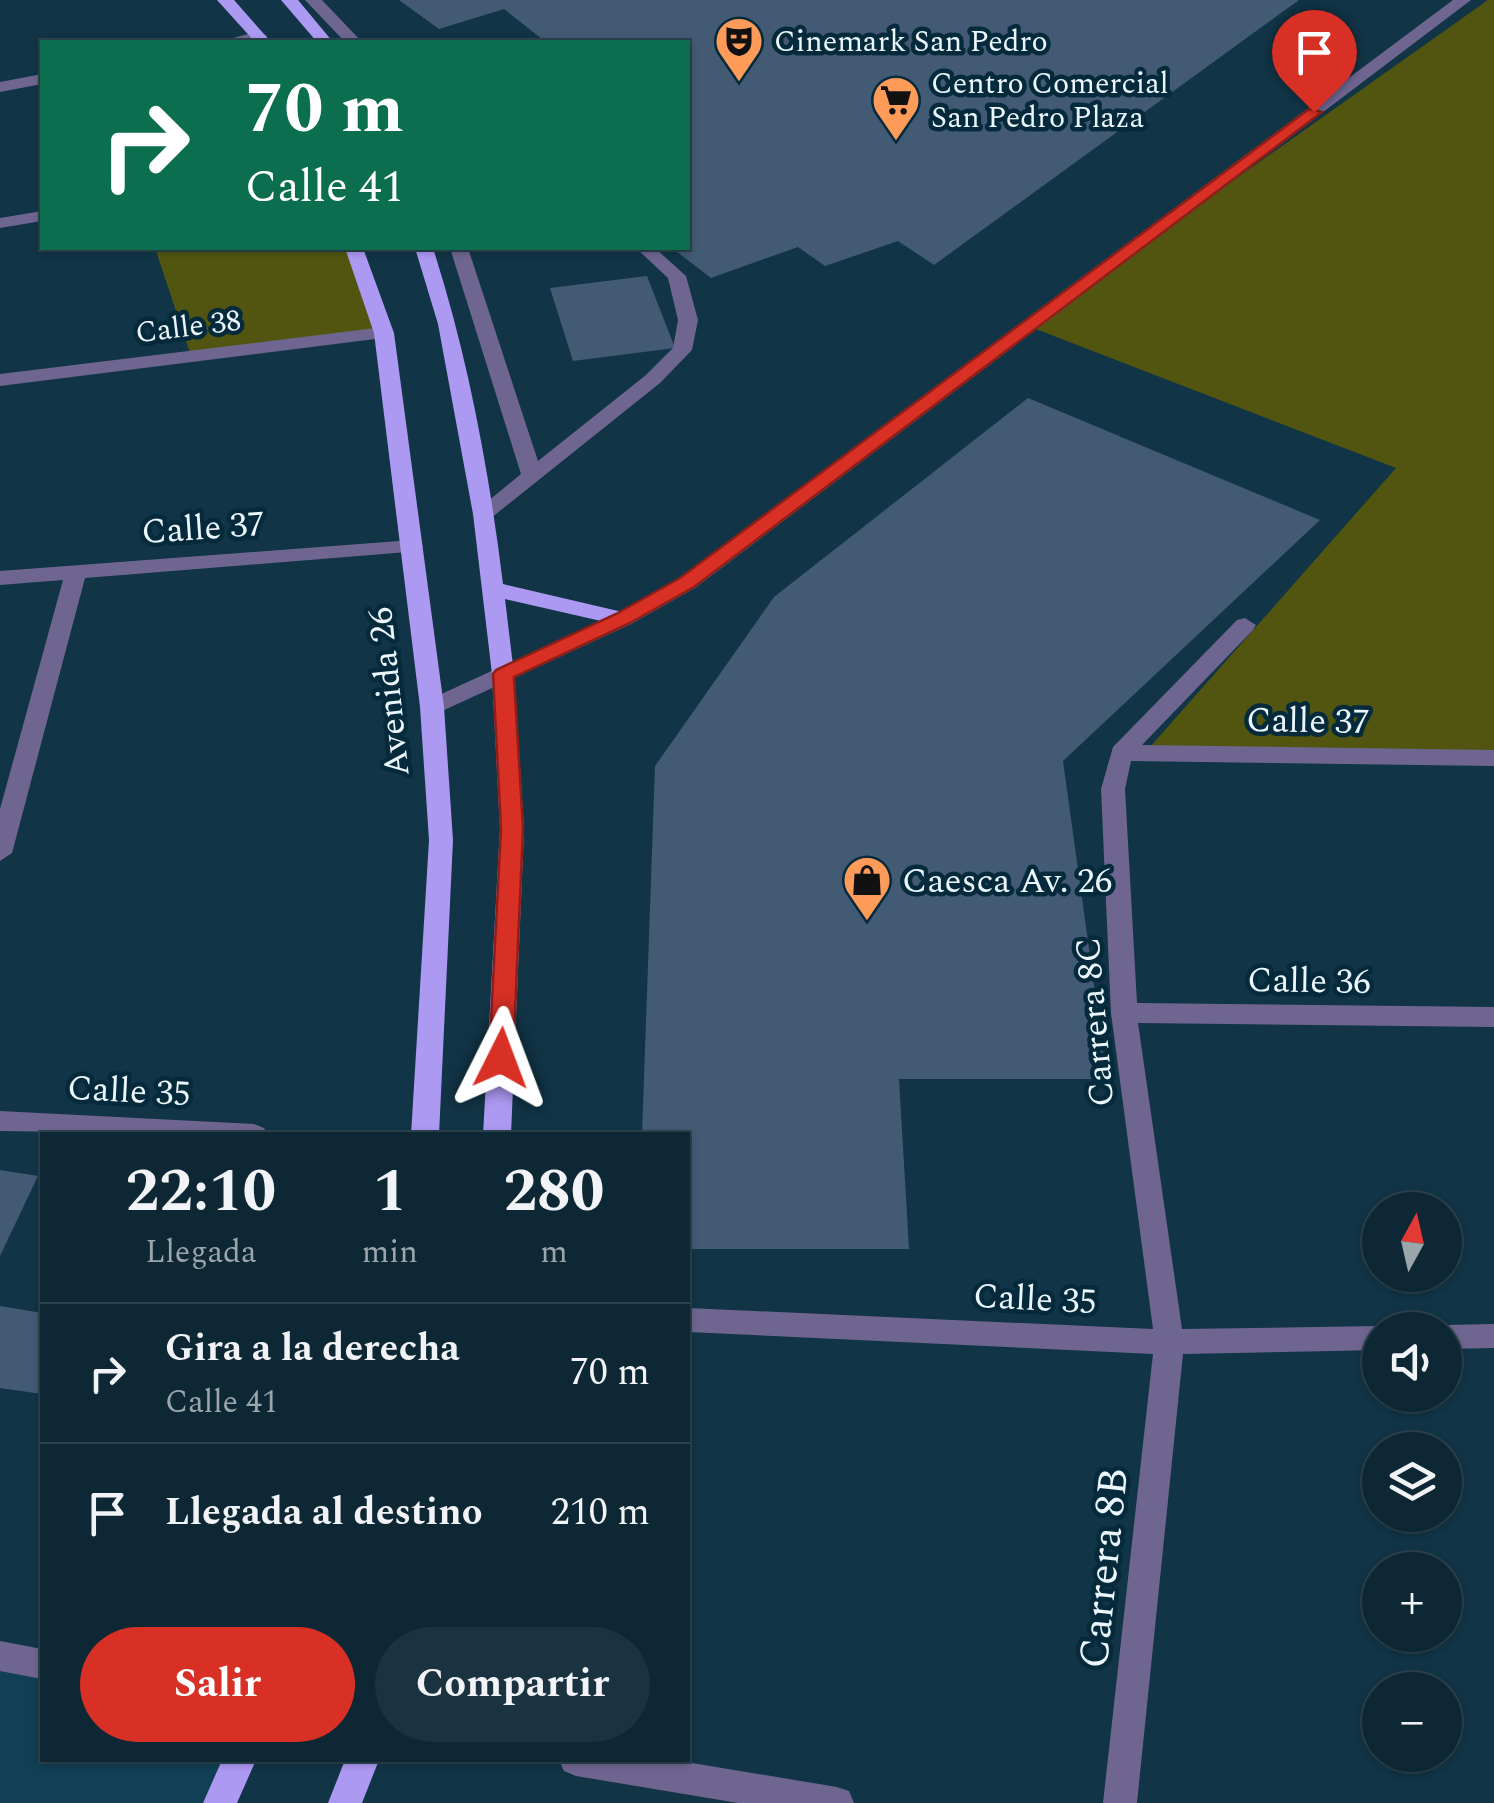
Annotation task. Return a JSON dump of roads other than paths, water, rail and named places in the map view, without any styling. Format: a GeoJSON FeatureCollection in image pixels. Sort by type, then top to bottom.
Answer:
{"type":"FeatureCollection","features":[{"type":"Feature","properties":{"kind":"main road"},"geometry":{"type":"LineString","coordinates":[[225,0],[261,39]]}},
{"type":"Feature","properties":{"kind":"main road"},"geometry":{"type":"LineString","coordinates":[[289,0],[323,40]]}},
{"type":"Feature","properties":{"kind":"main road","name":"Avenida 26"},"geometry":{"type":"LineString","coordinates":[[355,250],[384,332],[432,707],[441,840],[425,1132]]}},
{"type":"Feature","properties":{"kind":"main road"},"geometry":{"type":"LineString","coordinates":[[425,250],[448,324],[484,514],[503,674],[512,829],[498,1132]]}},
{"type":"Feature","properties":{"kind":"main road"},"geometry":{"type":"LineString","coordinates":[[493,588],[551,605],[623,619]]}},
{"type":"Feature","properties":{"kind":"main road"},"geometry":{"type":"LineString","coordinates":[[220,1803],[238,1762]]}},
{"type":"Feature","properties":{"kind":"main road"},"geometry":{"type":"LineString","coordinates":[[345,1803],[361,1762]]}},
{"type":"Feature","properties":{"kind":"street"},"geometry":{"type":"LineString","coordinates":[[313,0],[352,40]]}},
{"type":"Feature","properties":{"kind":"street"},"geometry":{"type":"LineString","coordinates":[[432,707],[623,619],[687,583],[1463,0]]}},
{"type":"Feature","properties":{"kind":"street"},"geometry":{"type":"LineString","coordinates":[[0,87],[40,79]]}},
{"type":"Feature","properties":{"kind":"street"},"geometry":{"type":"LineString","coordinates":[[0,223],[40,216]]}},
{"type":"Feature","properties":{"kind":"street"},"geometry":{"type":"LineString","coordinates":[[461,250],[532,476]]}},
{"type":"Feature","properties":{"kind":"street"},"geometry":{"type":"LineString","coordinates":[[484,514],[653,379],[682,350],[688,320],[677,276],[647,250]]}},
{"type":"Feature","properties":{"kind":"street","name":"Calle 38"},"geometry":{"type":"LineString","coordinates":[[0,380],[384,332]]}},
{"type":"Feature","properties":{"kind":"street","name":"Calle 37"},"geometry":{"type":"LineString","coordinates":[[0,578],[412,546]]}},
{"type":"Feature","properties":{"kind":"street"},"geometry":{"type":"LineString","coordinates":[[0,853],[3,820],[76,572]]}},
{"type":"Feature","properties":{"kind":"street"},"geometry":{"type":"LineString","coordinates":[[1121,753],[1245,624]]}},
{"type":"Feature","properties":{"kind":"street","name":"Calle 37"},"geometry":{"type":"LineString","coordinates":[[1121,753],[1494,758]]}},
{"type":"Feature","properties":{"kind":"street","name":"Carrera 8C"},"geometry":{"type":"LineString","coordinates":[[1121,753],[1113,789],[1124,1013],[1169,1342]]}},
{"type":"Feature","properties":{"kind":"street","name":"Calle 36"},"geometry":{"type":"LineString","coordinates":[[1124,1013],[1494,1017]]}},
{"type":"Feature","properties":{"kind":"street","name":"Calle 35"},"geometry":{"type":"LineString","coordinates":[[0,1120],[203,1132]]}},
{"type":"Feature","properties":{"kind":"street","name":"Calle 35"},"geometry":{"type":"LineString","coordinates":[[690,1320],[1169,1342],[1362,1338]]}},
{"type":"Feature","properties":{"kind":"street"},"geometry":{"type":"LineString","coordinates":[[1462,1337],[1494,1336]]}},
{"type":"Feature","properties":{"kind":"street","name":"Carrera 8B"},"geometry":{"type":"LineString","coordinates":[[1120,1803],[1169,1342]]}},
{"type":"Feature","properties":{"kind":"street"},"geometry":{"type":"LineString","coordinates":[[0,1656],[40,1664]]}},
{"type":"Feature","properties":{"kind":"street"},"geometry":{"type":"LineString","coordinates":[[588,1762],[837,1803]]}},
{"type":"Feature","properties":{"kind":"place","name":"Cinemark San Pedro"},"geometry":{"type":"Point","coordinates":[739,84]}},
{"type":"Feature","properties":{"kind":"place","name":"Centro Comercial San Pedro Plaza"},"geometry":{"type":"Point","coordinates":[896,142]}},
{"type":"Feature","properties":{"kind":"place","name":"Caesca Av. 26"},"geometry":{"type":"Point","coordinates":[867,922]}}]}
